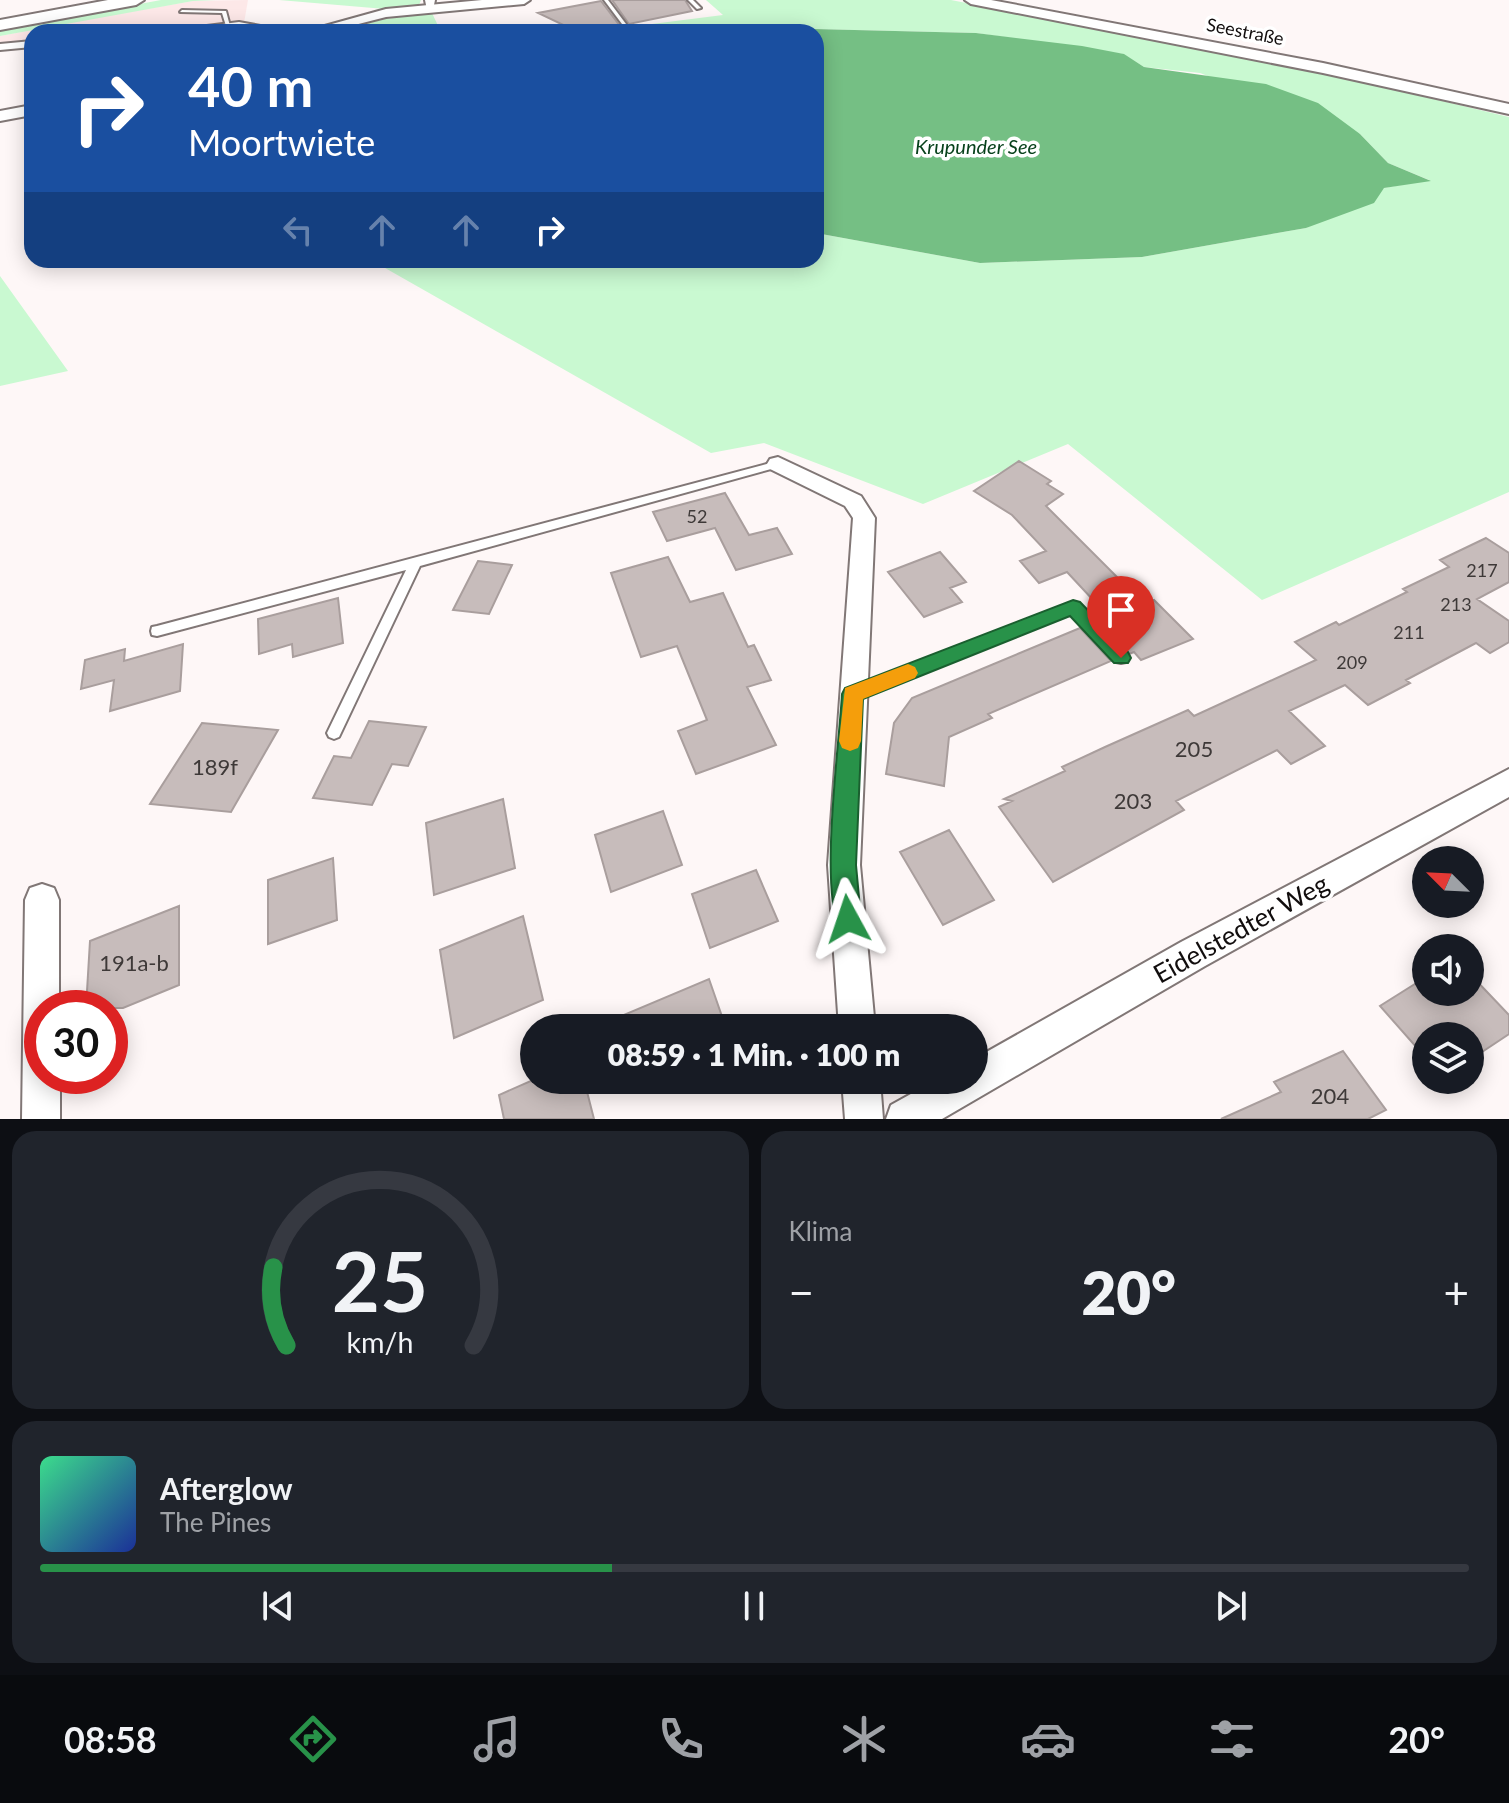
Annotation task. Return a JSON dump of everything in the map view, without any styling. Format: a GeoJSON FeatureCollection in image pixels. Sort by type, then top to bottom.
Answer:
{"type":"FeatureCollection","features":[{"type":"Feature","properties":{"kind":"highway"},"geometry":{"type":"LineString","coordinates":[[0,22],[111,0]]}},
{"type":"Feature","properties":{"kind":"highway"},"geometry":{"type":"LineString","coordinates":[[0,22],[136,0]]}},
{"type":"Feature","properties":{"kind":"street"},"geometry":{"type":"LineString","coordinates":[[340,24],[430,4],[524,0]]}},
{"type":"Feature","properties":{"kind":"street","name":"Seestraße"},"geometry":{"type":"LineString","coordinates":[[971,0],[1323,68],[1509,109]]}},
{"type":"Feature","properties":{"kind":"street"},"geometry":{"type":"LineString","coordinates":[[0,47],[24,45]]}},
{"type":"Feature","properties":{"kind":"street"},"geometry":{"type":"LineString","coordinates":[[0,116],[24,112]]}},
{"type":"Feature","properties":{"kind":"street"},"geometry":{"type":"LineString","coordinates":[[778,464],[853,501],[864,518],[844,865],[856,1014]]}},
{"type":"Feature","properties":{"kind":"street","name":"Eidelstedter Weg"},"geometry":{"type":"LineString","coordinates":[[988,1072],[1193,954],[1509,782]]}},
{"type":"Feature","properties":{"kind":"street"},"geometry":{"type":"LineString","coordinates":[[41,1119],[42,900]]}},
{"type":"Feature","properties":{"kind":"street"},"geometry":{"type":"LineString","coordinates":[[862,1094],[864,1119]]}},
{"type":"Feature","properties":{"kind":"street","name":"Eidelstedter Weg"},"geometry":{"type":"LineString","coordinates":[[905,1119],[949,1094]]}},
{"type":"Feature","properties":{"kind":"lane"},"geometry":{"type":"LineString","coordinates":[[606,0],[624,23]]}},
{"type":"Feature","properties":{"kind":"lane"},"geometry":{"type":"LineString","coordinates":[[690,0],[699,8]]}},
{"type":"Feature","properties":{"kind":"lane"},"geometry":{"type":"LineString","coordinates":[[182,11],[224,12],[227,24]]}},
{"type":"Feature","properties":{"kind":"lane"},"geometry":{"type":"LineString","coordinates":[[157,631],[778,464]]}},
{"type":"Feature","properties":{"kind":"lane"},"geometry":{"type":"LineString","coordinates":[[334,733],[415,563]]}},
{"type":"Feature","properties":{"kind":"lane"},"geometry":{"type":"LineString","coordinates":[[853,694],[1073,607],[1121,658]]}},
{"type":"Feature","properties":{"kind":"shaded area"},"geometry":{"type":"Polygon","coordinates":[[[161,0],[216,0],[193,1],[66,24],[32,24],[161,0]]]}},
{"type":"Feature","properties":{"kind":"shaded area"},"geometry":{"type":"Polygon","coordinates":[[[248,0],[244,23],[63,24],[99,17],[193,1],[248,0]]]}},
{"type":"Feature","properties":{"kind":"shaded area"},"geometry":{"type":"Polygon","coordinates":[[[279,0],[421,0],[419,5],[385,9],[279,0]]]}},
{"type":"Feature","properties":{"kind":"shaded area"},"geometry":{"type":"Polygon","coordinates":[[[706,0],[951,0],[1351,79],[1509,117],[1509,492],[1262,600],[1068,444],[923,504],[764,443],[711,453],[385,268],[824,268],[824,234],[980,263],[1142,257],[1306,228],[1384,188],[1429,180],[1388,163],[1360,134],[1200,73],[1144,67],[1123,54],[976,33],[824,29],[824,24],[652,24],[723,15],[706,0]]]}},
{"type":"Feature","properties":{"kind":"shaded area"},"geometry":{"type":"Polygon","coordinates":[[[432,13],[437,24],[365,24],[432,13]]]}},
{"type":"Feature","properties":{"kind":"shaded area"},"geometry":{"type":"Polygon","coordinates":[[[24,26],[24,32],[0,36],[0,30],[24,26]]]}},
{"type":"Feature","properties":{"kind":"shaded area"},"geometry":{"type":"Polygon","coordinates":[[[24,31],[24,42],[0,44],[0,36],[24,31]]]}},
{"type":"Feature","properties":{"kind":"shaded area"},"geometry":{"type":"Polygon","coordinates":[[[0,276],[68,371],[0,386],[0,276]]]}},
{"type":"Feature","properties":{"kind":"water","name":"Krupunder See"},"geometry":{"type":"Polygon","coordinates":[[[824,29],[976,33],[1082,46],[1124,54],[1144,67],[1266,84],[1318,103],[1360,134],[1388,163],[1431,181],[1384,188],[1374,203],[1306,228],[1142,257],[980,263],[824,234],[824,29]]]}},
{"type":"Feature","properties":{"kind":"building"},"geometry":{"type":"Polygon","coordinates":[[[612,0],[685,0],[692,11],[629,24],[612,0]]]}},
{"type":"Feature","properties":{"kind":"building"},"geometry":{"type":"Polygon","coordinates":[[[601,1],[618,24],[561,24],[538,13],[601,1]]]}},
{"type":"Feature","properties":{"kind":"building"},"geometry":{"type":"Polygon","coordinates":[[[1019,461],[1051,481],[1047,484],[1063,494],[1046,506],[1144,604],[1154,600],[1193,639],[1141,660],[1134,652],[1129,654],[1097,621],[1108,616],[1067,572],[1039,583],[1020,561],[1046,551],[1012,515],[974,491],[1019,461]]]}},
{"type":"Feature","properties":{"kind":"building"},"geometry":{"type":"Polygon","coordinates":[[[725,493],[749,535],[777,528],[792,554],[736,570],[715,528],[667,541],[653,512],[725,493]]]}},
{"type":"Feature","properties":{"kind":"building"},"geometry":{"type":"Polygon","coordinates":[[[1486,538],[1509,553],[1509,582],[1477,599],[1509,621],[1509,642],[1490,653],[1476,643],[1406,680],[1410,683],[1368,705],[1345,685],[1289,711],[1325,746],[1291,764],[1277,750],[1176,801],[1184,810],[1053,882],[999,807],[1012,801],[1004,799],[1065,771],[1062,767],[1105,747],[1188,710],[1194,716],[1316,660],[1295,642],[1336,622],[1339,625],[1407,592],[1403,589],[1449,567],[1440,560],[1486,538]]]}},
{"type":"Feature","properties":{"kind":"building"},"geometry":{"type":"Polygon","coordinates":[[[940,552],[966,582],[950,588],[962,602],[924,617],[888,572],[940,552]]]}},
{"type":"Feature","properties":{"kind":"building"},"geometry":{"type":"Polygon","coordinates":[[[668,557],[690,602],[723,593],[748,647],[754,645],[771,680],[747,687],[776,745],[696,774],[678,731],[707,720],[677,646],[641,657],[611,573],[668,557]]]}},
{"type":"Feature","properties":{"kind":"building"},"geometry":{"type":"Polygon","coordinates":[[[478,561],[512,565],[489,614],[453,610],[478,561]]]}},
{"type":"Feature","properties":{"kind":"building"},"geometry":{"type":"Polygon","coordinates":[[[338,598],[343,643],[293,657],[292,644],[259,654],[258,619],[338,598]]]}},
{"type":"Feature","properties":{"kind":"building"},"geometry":{"type":"Polygon","coordinates":[[[1080,628],[1111,661],[988,714],[992,718],[949,737],[944,786],[886,774],[894,723],[912,698],[1080,628]]]}},
{"type":"Feature","properties":{"kind":"building"},"geometry":{"type":"Polygon","coordinates":[[[183,644],[180,691],[110,711],[114,680],[81,689],[85,660],[125,649],[124,661],[183,644]]]}},
{"type":"Feature","properties":{"kind":"building"},"geometry":{"type":"Polygon","coordinates":[[[369,721],[426,727],[408,766],[392,764],[372,805],[313,798],[334,756],[351,758],[369,721]]]}},
{"type":"Feature","properties":{"kind":"building"},"geometry":{"type":"Polygon","coordinates":[[[202,723],[278,730],[231,812],[150,804],[202,723]]]}},
{"type":"Feature","properties":{"kind":"building"},"geometry":{"type":"Polygon","coordinates":[[[503,799],[515,868],[434,895],[426,823],[503,799]]]}},
{"type":"Feature","properties":{"kind":"building"},"geometry":{"type":"Polygon","coordinates":[[[663,811],[682,865],[611,892],[595,835],[663,811]]]}},
{"type":"Feature","properties":{"kind":"building"},"geometry":{"type":"Polygon","coordinates":[[[949,830],[994,900],[943,925],[900,852],[949,830]]]}},
{"type":"Feature","properties":{"kind":"building"},"geometry":{"type":"Polygon","coordinates":[[[333,858],[337,920],[268,944],[268,880],[333,858]]]}},
{"type":"Feature","properties":{"kind":"building"},"geometry":{"type":"Polygon","coordinates":[[[756,870],[778,921],[710,948],[692,894],[756,870]]]}},
{"type":"Feature","properties":{"kind":"building"},"geometry":{"type":"Polygon","coordinates":[[[179,906],[179,985],[128,1006],[128,990],[87,990],[90,941],[179,906]]]}},
{"type":"Feature","properties":{"kind":"building"},"geometry":{"type":"Polygon","coordinates":[[[523,916],[543,1000],[454,1038],[440,950],[523,916]]]}},
{"type":"Feature","properties":{"kind":"building"},"geometry":{"type":"Polygon","coordinates":[[[709,979],[721,1014],[626,1014],[709,979]]]}},
{"type":"Feature","properties":{"kind":"building"},"geometry":{"type":"Polygon","coordinates":[[[1412,986],[1412,1006],[1484,1006],[1484,989],[1509,1015],[1509,1034],[1484,1051],[1484,1022],[1412,1022],[1412,1042],[1380,1006],[1412,986]]]}},
{"type":"Feature","properties":{"kind":"building"},"geometry":{"type":"Polygon","coordinates":[[[1343,1051],[1386,1110],[1368,1119],[1221,1119],[1281,1092],[1274,1082],[1343,1051]]]}},
{"type":"Feature","properties":{"kind":"building"},"geometry":{"type":"Polygon","coordinates":[[[520,1086],[520,1094],[588,1094],[594,1119],[504,1119],[499,1095],[520,1086]]]}},
{"type":"Feature","properties":{"kind":"slow traffic"},"geometry":{"type":"LineString","coordinates":[[850,741],[853,694],[908,673]]}},
{"type":"Feature","properties":{"kind":"route"},"geometry":{"type":"LineString","coordinates":[[848,919],[844,865],[853,694],[1073,607],[1121,658]]}}]}
